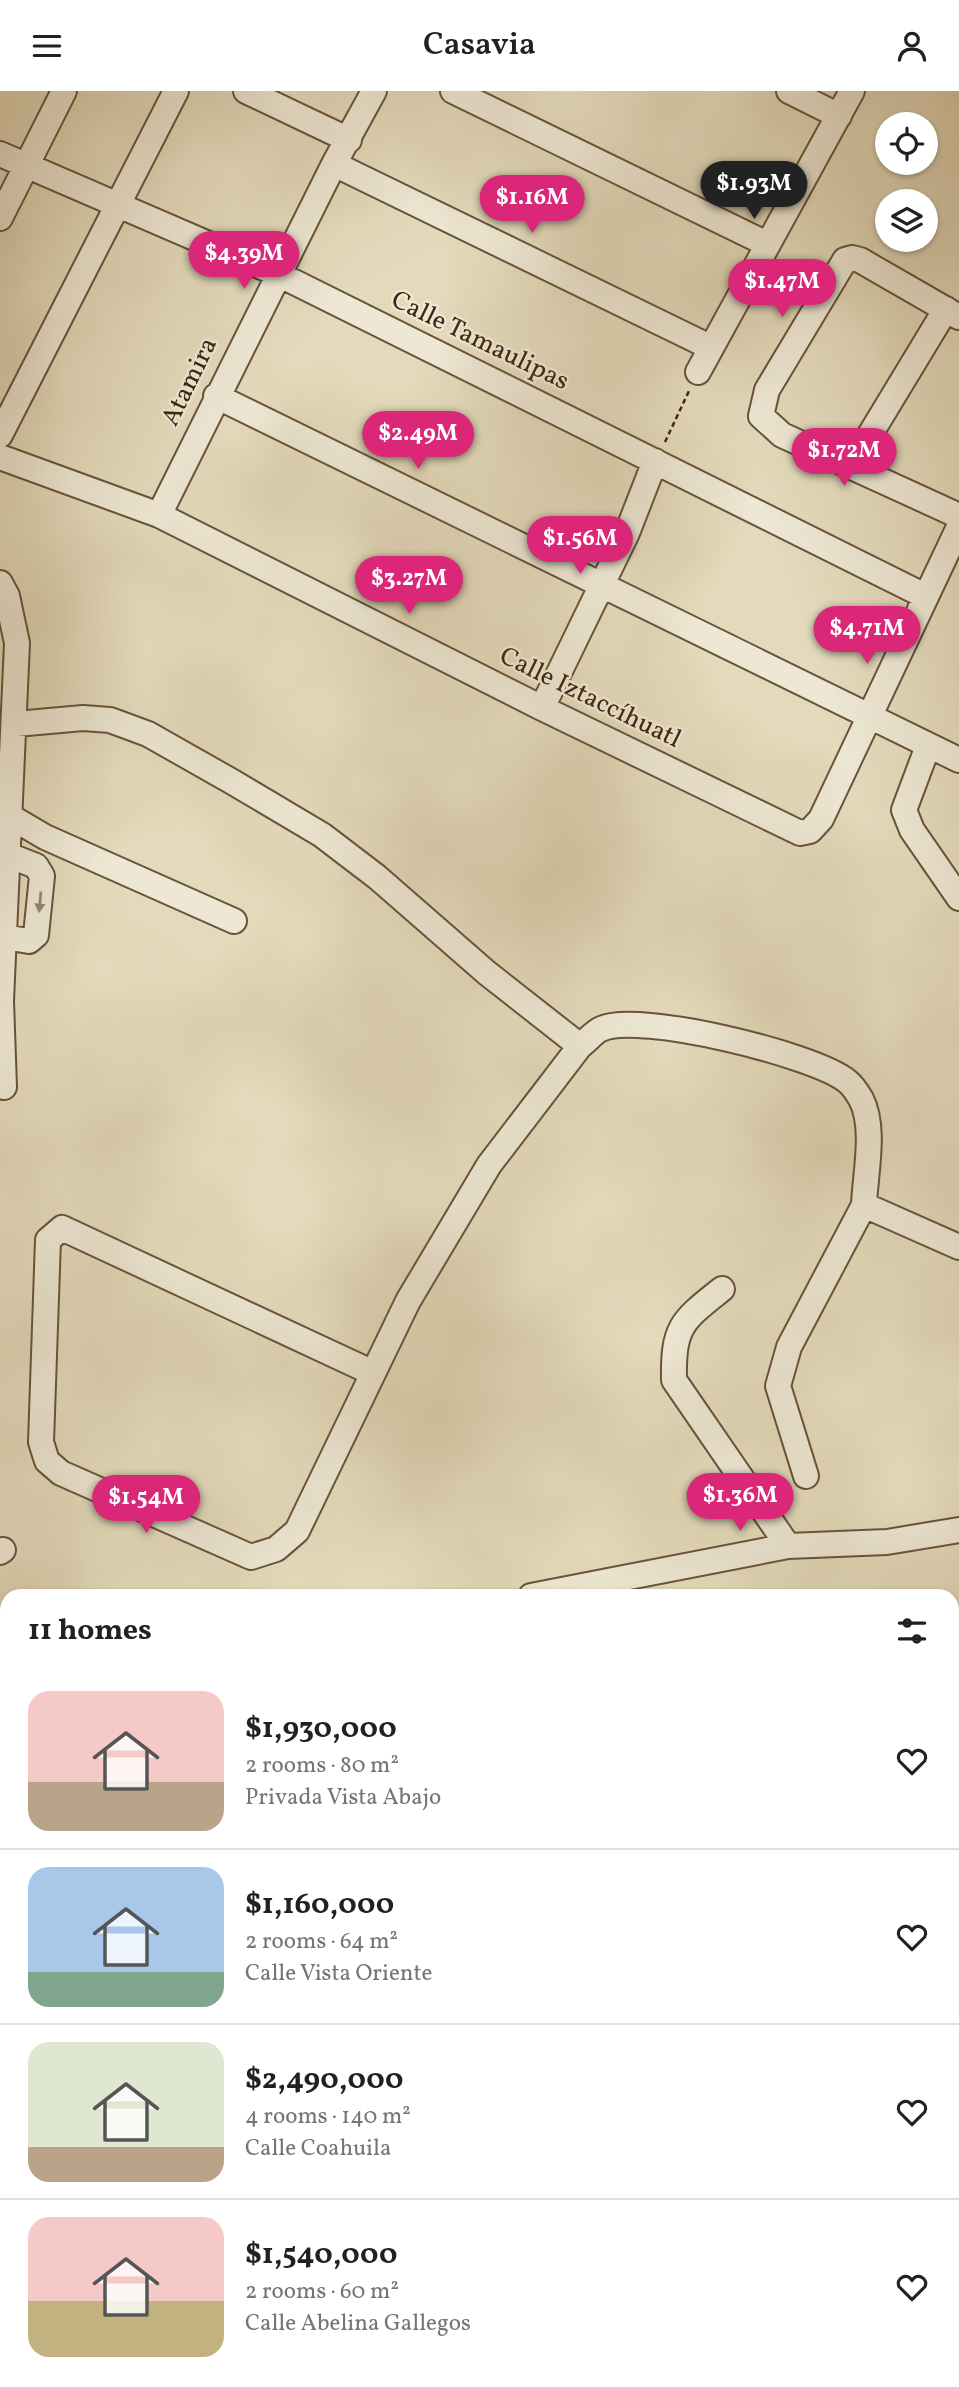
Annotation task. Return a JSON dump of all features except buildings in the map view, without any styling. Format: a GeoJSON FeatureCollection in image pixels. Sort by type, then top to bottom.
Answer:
{"type":"FeatureCollection","features":[{"type":"Feature","properties":{"kind":"street"},"geometry":{"type":"LineString","coordinates":[[0,218],[64,91]]}},
{"type":"Feature","properties":{"kind":"street"},"geometry":{"type":"LineString","coordinates":[[0,435],[176,91]]}},
{"type":"Feature","properties":{"kind":"street"},"geometry":{"type":"LineString","coordinates":[[246,91],[349,140]]}},
{"type":"Feature","properties":{"kind":"street","name":"Atamira"},"geometry":{"type":"LineString","coordinates":[[159,515],[216,396],[374,91]]}},
{"type":"Feature","properties":{"kind":"street"},"geometry":{"type":"LineString","coordinates":[[453,91],[767,244]]}},
{"type":"Feature","properties":{"kind":"street"},"geometry":{"type":"LineString","coordinates":[[789,91],[839,116]]}},
{"type":"Feature","properties":{"kind":"street"},"geometry":{"type":"LineString","coordinates":[[698,372],[852,91]]}},
{"type":"Feature","properties":{"kind":"street","name":"Calle Tamaulipas"},"geometry":{"type":"LineString","coordinates":[[0,154],[119,203],[278,274],[925,596]]}},
{"type":"Feature","properties":{"kind":"street"},"geometry":{"type":"LineString","coordinates":[[334,164],[710,347]]}},
{"type":"Feature","properties":{"kind":"street"},"geometry":{"type":"LineString","coordinates":[[851,466],[953,313],[852,258],[839,266],[767,390],[761,416],[782,435],[959,516]]}},
{"type":"Feature","properties":{"kind":"street"},"geometry":{"type":"LineString","coordinates":[[216,396],[601,587],[959,760]]}},
{"type":"Feature","properties":{"kind":"street","name":"Calle Iztaccíhuatl"},"geometry":{"type":"LineString","coordinates":[[0,457],[159,515],[542,708],[800,833],[810,831],[821,819],[867,717]]}},
{"type":"Feature","properties":{"kind":"street"},"geometry":{"type":"LineString","coordinates":[[542,708],[627,533],[656,461]]}},
{"type":"Feature","properties":{"kind":"street"},"geometry":{"type":"LineString","coordinates":[[867,717],[959,527]]}},
{"type":"Feature","properties":{"kind":"street"},"geometry":{"type":"LineString","coordinates":[[0,583],[7,596],[17,643],[16,724],[1,1001],[4,1087]]}},
{"type":"Feature","properties":{"kind":"street"},"geometry":{"type":"LineString","coordinates":[[16,724],[83,718],[110,720],[148,734],[231,781],[321,835],[355,860],[486,973],[580,1046]]}},
{"type":"Feature","properties":{"kind":"street"},"geometry":{"type":"LineString","coordinates":[[928,746],[905,800],[906,820],[959,898]]}},
{"type":"Feature","properties":{"kind":"street"},"geometry":{"type":"LineString","coordinates":[[11,817],[45,837],[234,921]]}},
{"type":"Feature","properties":{"kind":"street"},"geometry":{"type":"LineString","coordinates":[[4,937],[29,940],[36,935],[42,876],[36,866],[8,855]]}},
{"type":"Feature","properties":{"kind":"street"},"geometry":{"type":"LineString","coordinates":[[371,1372],[62,1228],[48,1240],[41,1442],[47,1461],[61,1473],[251,1557],[276,1549],[297,1531],[371,1372],[408,1301],[489,1165],[580,1046],[602,1028],[644,1026],[716,1035],[773,1049],[848,1081],[862,1101],[868,1125],[864,1205],[789,1347],[778,1386],[806,1476]]}},
{"type":"Feature","properties":{"kind":"street"},"geometry":{"type":"LineString","coordinates":[[864,1205],[959,1247]]}},
{"type":"Feature","properties":{"kind":"street"},"geometry":{"type":"LineString","coordinates":[[722,1289],[684,1320],[673,1349],[674,1380],[788,1546]]}},
{"type":"Feature","properties":{"kind":"street"},"geometry":{"type":"LineString","coordinates":[[567,1589],[788,1546],[887,1542],[959,1531]]}},
{"type":"Feature","properties":{"kind":"path"},"geometry":{"type":"LineString","coordinates":[[656,461],[698,372]]}}]}
